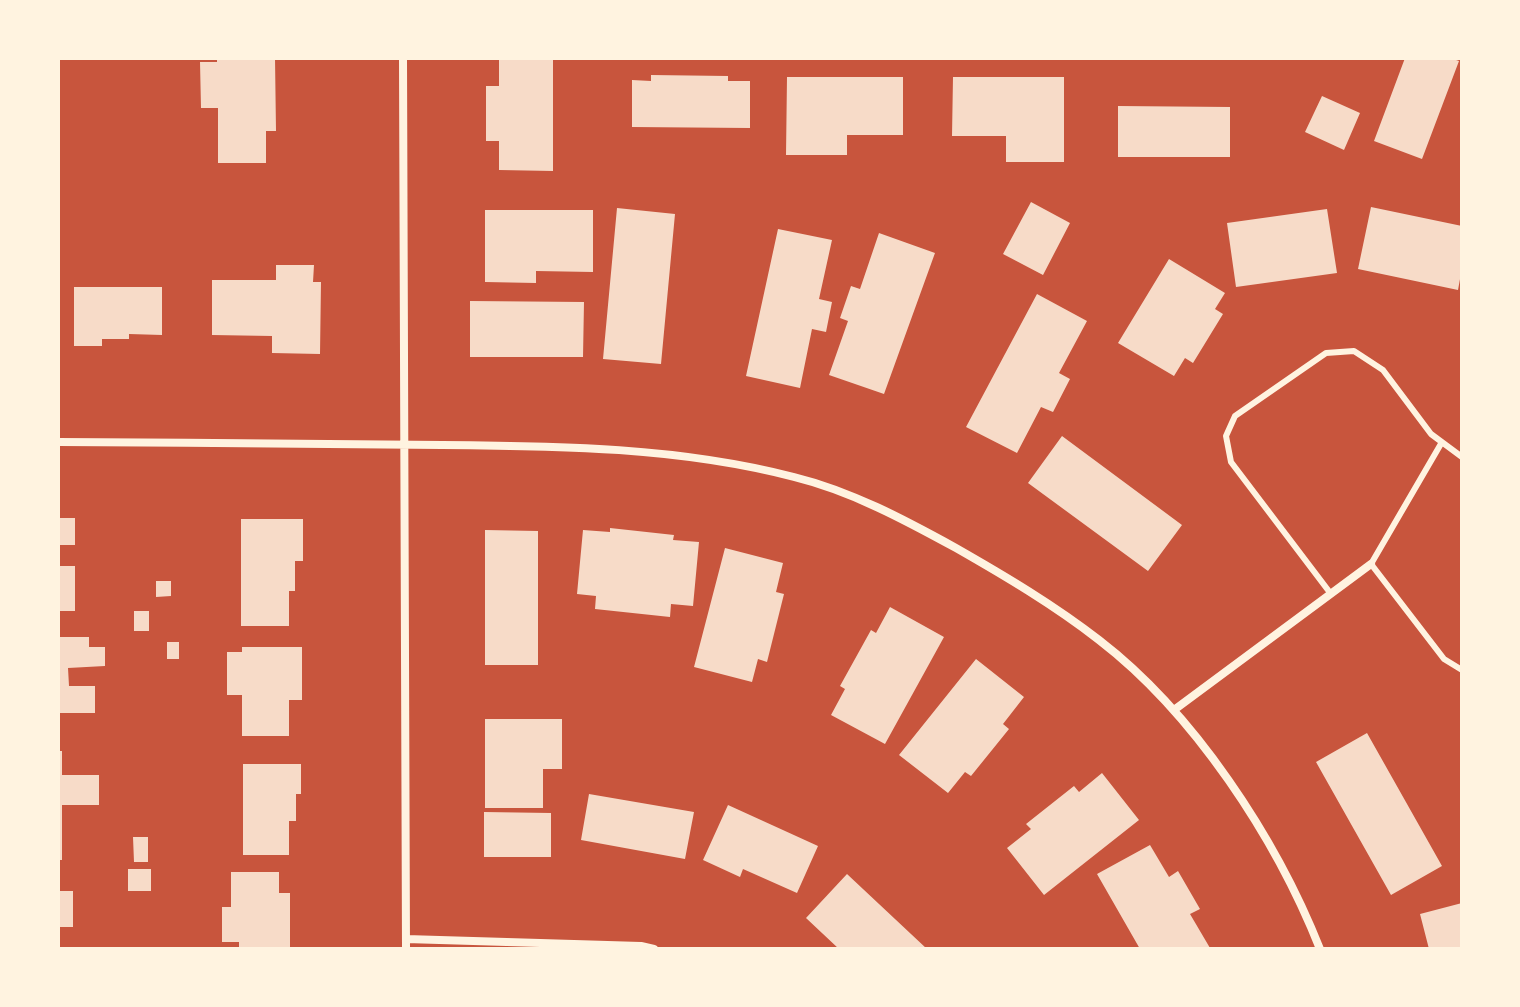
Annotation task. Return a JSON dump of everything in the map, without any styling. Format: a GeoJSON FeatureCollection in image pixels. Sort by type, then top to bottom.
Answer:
{"type":"FeatureCollection","features":[{"type":"Feature","properties":{"kind":"street"},"geometry":{"type":"LineString","coordinates":[[403,58],[406,949]]}},
{"type":"Feature","properties":{"kind":"street"},"geometry":{"type":"LineString","coordinates":[[58,442],[547,445],[630,449],[722,461],[797,477],[872,505],[1013,580],[1099,640],[1140,675],[1174,710],[1225,776],[1277,859],[1320,949]]}},
{"type":"Feature","properties":{"kind":"street"},"geometry":{"type":"LineString","coordinates":[[1174,710],[1371,564]]}},
{"type":"Feature","properties":{"kind":"street"},"geometry":{"type":"LineString","coordinates":[[406,939],[641,946],[654,949]]}},
{"type":"Feature","properties":{"kind":"lane"},"geometry":{"type":"LineString","coordinates":[[1331,594],[1231,462],[1226,436],[1235,416],[1326,353],[1354,351],[1383,370],[1431,434],[1462,457]]}},
{"type":"Feature","properties":{"kind":"lane"},"geometry":{"type":"LineString","coordinates":[[1442,442],[1371,564],[1444,659],[1462,670]]}},
{"type":"Feature","properties":{"kind":"building"},"geometry":{"type":"Polygon","coordinates":[[[217,58],[275,58],[276,131],[266,131],[266,163],[218,163],[218,108],[201,108],[200,62],[217,62],[217,58]]]}},
{"type":"Feature","properties":{"kind":"building"},"geometry":{"type":"Polygon","coordinates":[[[499,58],[553,58],[553,171],[499,170],[499,141],[486,141],[486,86],[499,86],[499,58]]]}},
{"type":"Feature","properties":{"kind":"building"},"geometry":{"type":"Polygon","coordinates":[[[1405,58],[1450,58],[1459,61],[1422,159],[1374,141],[1405,58]]]}},
{"type":"Feature","properties":{"kind":"building"},"geometry":{"type":"Polygon","coordinates":[[[651,75],[728,76],[728,81],[750,81],[750,128],[632,127],[632,80],[651,81],[651,75]]]}},
{"type":"Feature","properties":{"kind":"building"},"geometry":{"type":"Polygon","coordinates":[[[787,77],[903,77],[903,135],[847,135],[847,155],[786,155],[787,77]]]}},
{"type":"Feature","properties":{"kind":"building"},"geometry":{"type":"Polygon","coordinates":[[[953,77],[1064,77],[1064,162],[1006,162],[1006,136],[952,136],[953,77]]]}},
{"type":"Feature","properties":{"kind":"building"},"geometry":{"type":"Polygon","coordinates":[[[1322,96],[1360,113],[1344,150],[1305,132],[1322,96]]]}},
{"type":"Feature","properties":{"kind":"building"},"geometry":{"type":"Polygon","coordinates":[[[1118,106],[1230,107],[1230,157],[1118,157],[1118,106]]]}},
{"type":"Feature","properties":{"kind":"building"},"geometry":{"type":"Polygon","coordinates":[[[1031,202],[1070,223],[1043,275],[1003,254],[1031,202]]]}},
{"type":"Feature","properties":{"kind":"building"},"geometry":{"type":"Polygon","coordinates":[[[1371,207],[1462,226],[1462,268],[1458,290],[1358,269],[1371,207]]]}},
{"type":"Feature","properties":{"kind":"building"},"geometry":{"type":"Polygon","coordinates":[[[617,208],[675,214],[661,364],[603,359],[617,208]]]}},
{"type":"Feature","properties":{"kind":"building"},"geometry":{"type":"Polygon","coordinates":[[[1327,209],[1337,273],[1236,287],[1227,223],[1327,209]]]}},
{"type":"Feature","properties":{"kind":"building"},"geometry":{"type":"Polygon","coordinates":[[[485,210],[593,210],[593,272],[536,271],[536,283],[485,282],[485,210]]]}},
{"type":"Feature","properties":{"kind":"building"},"geometry":{"type":"Polygon","coordinates":[[[778,229],[832,240],[819,299],[832,302],[826,332],[812,329],[800,388],[746,376],[778,229]]]}},
{"type":"Feature","properties":{"kind":"building"},"geometry":{"type":"Polygon","coordinates":[[[879,233],[935,253],[884,394],[829,375],[848,321],[840,318],[851,286],[860,289],[879,233]]]}},
{"type":"Feature","properties":{"kind":"building"},"geometry":{"type":"Polygon","coordinates":[[[1169,259],[1225,293],[1215,309],[1223,314],[1193,363],[1185,358],[1174,376],[1118,343],[1169,259]]]}},
{"type":"Feature","properties":{"kind":"building"},"geometry":{"type":"Polygon","coordinates":[[[276,265],[314,265],[313,282],[321,282],[320,354],[272,353],[272,336],[212,335],[212,280],[276,280],[276,265]]]}},
{"type":"Feature","properties":{"kind":"building"},"geometry":{"type":"Polygon","coordinates":[[[74,287],[162,287],[162,335],[129,334],[129,339],[102,339],[102,346],[74,346],[74,287]]]}},
{"type":"Feature","properties":{"kind":"building"},"geometry":{"type":"Polygon","coordinates":[[[1037,294],[1087,321],[1059,373],[1070,379],[1053,412],[1041,407],[1017,453],[966,427],[1037,294]]]}},
{"type":"Feature","properties":{"kind":"building"},"geometry":{"type":"Polygon","coordinates":[[[470,301],[584,302],[583,357],[470,357],[470,301]]]}},
{"type":"Feature","properties":{"kind":"building"},"geometry":{"type":"Polygon","coordinates":[[[1062,436],[1182,525],[1148,571],[1028,483],[1062,436]]]}},
{"type":"Feature","properties":{"kind":"building"},"geometry":{"type":"Polygon","coordinates":[[[58,518],[75,518],[75,545],[58,545],[58,518]]]}},
{"type":"Feature","properties":{"kind":"building"},"geometry":{"type":"Polygon","coordinates":[[[241,519],[303,519],[303,561],[295,561],[295,591],[289,591],[289,626],[241,626],[241,519]]]}},
{"type":"Feature","properties":{"kind":"building"},"geometry":{"type":"Polygon","coordinates":[[[610,528],[674,535],[673,540],[699,542],[693,606],[671,604],[670,617],[595,609],[596,596],[577,594],[583,530],[610,532],[610,528]]]}},
{"type":"Feature","properties":{"kind":"building"},"geometry":{"type":"Polygon","coordinates":[[[485,530],[538,531],[538,665],[485,665],[485,530]]]}},
{"type":"Feature","properties":{"kind":"building"},"geometry":{"type":"Polygon","coordinates":[[[725,548],[783,563],[776,592],[784,594],[767,662],[758,659],[752,682],[694,667],[725,548]]]}},
{"type":"Feature","properties":{"kind":"building"},"geometry":{"type":"Polygon","coordinates":[[[58,566],[75,566],[75,611],[58,611],[58,566]]]}},
{"type":"Feature","properties":{"kind":"building"},"geometry":{"type":"Polygon","coordinates":[[[156,581],[171,581],[171,596],[156,597],[156,581]]]}},
{"type":"Feature","properties":{"kind":"building"},"geometry":{"type":"Polygon","coordinates":[[[890,607],[944,637],[885,744],[831,715],[845,689],[840,686],[871,630],[876,633],[890,607]]]}},
{"type":"Feature","properties":{"kind":"building"},"geometry":{"type":"Polygon","coordinates":[[[134,611],[149,611],[149,631],[134,631],[134,611]]]}},
{"type":"Feature","properties":{"kind":"building"},"geometry":{"type":"Polygon","coordinates":[[[58,637],[89,637],[89,647],[105,647],[105,666],[68,668],[69,686],[95,686],[95,713],[58,713],[58,637]]]}},
{"type":"Feature","properties":{"kind":"building"},"geometry":{"type":"Polygon","coordinates":[[[167,642],[179,642],[179,659],[167,659],[167,642]]]}},
{"type":"Feature","properties":{"kind":"building"},"geometry":{"type":"Polygon","coordinates":[[[242,647],[302,647],[302,700],[289,700],[289,736],[242,736],[242,695],[227,695],[227,652],[242,652],[242,647]]]}},
{"type":"Feature","properties":{"kind":"building"},"geometry":{"type":"Polygon","coordinates":[[[976,659],[1024,697],[1003,724],[1009,729],[971,776],[965,772],[948,793],[899,755],[976,659]]]}},
{"type":"Feature","properties":{"kind":"building"},"geometry":{"type":"Polygon","coordinates":[[[485,719],[562,719],[562,769],[543,769],[543,808],[485,808],[485,719]]]}},
{"type":"Feature","properties":{"kind":"building"},"geometry":{"type":"Polygon","coordinates":[[[1367,733],[1442,866],[1391,895],[1316,762],[1367,733]]]}},
{"type":"Feature","properties":{"kind":"building"},"geometry":{"type":"Polygon","coordinates":[[[58,751],[62,751],[62,775],[99,775],[99,805],[62,805],[62,860],[58,860],[58,751]]]}},
{"type":"Feature","properties":{"kind":"building"},"geometry":{"type":"Polygon","coordinates":[[[243,764],[301,764],[301,794],[296,794],[296,821],[289,821],[289,855],[243,855],[243,764]]]}},
{"type":"Feature","properties":{"kind":"building"},"geometry":{"type":"Polygon","coordinates":[[[1102,773],[1139,820],[1044,895],[1007,848],[1031,829],[1026,824],[1074,786],[1079,792],[1102,773]]]}},
{"type":"Feature","properties":{"kind":"building"},"geometry":{"type":"Polygon","coordinates":[[[589,794],[694,812],[685,859],[581,840],[589,794]]]}},
{"type":"Feature","properties":{"kind":"building"},"geometry":{"type":"Polygon","coordinates":[[[728,805],[818,846],[797,893],[743,869],[740,877],[703,860],[728,805]]]}},
{"type":"Feature","properties":{"kind":"building"},"geometry":{"type":"Polygon","coordinates":[[[484,812],[551,813],[551,857],[484,857],[484,812]]]}},
{"type":"Feature","properties":{"kind":"building"},"geometry":{"type":"Polygon","coordinates":[[[133,837],[148,837],[148,862],[134,862],[133,837]]]}},
{"type":"Feature","properties":{"kind":"building"},"geometry":{"type":"Polygon","coordinates":[[[1150,845],[1169,877],[1178,871],[1200,909],[1190,914],[1210,948],[1140,949],[1097,874],[1150,845]]]}},
{"type":"Feature","properties":{"kind":"building"},"geometry":{"type":"Polygon","coordinates":[[[128,869],[151,869],[151,891],[128,891],[128,869]]]}},
{"type":"Feature","properties":{"kind":"building"},"geometry":{"type":"Polygon","coordinates":[[[231,872],[279,872],[279,893],[290,893],[290,949],[239,949],[239,942],[222,942],[222,907],[231,907],[231,872]]]}},
{"type":"Feature","properties":{"kind":"building"},"geometry":{"type":"Polygon","coordinates":[[[847,874],[927,949],[839,949],[806,918],[847,874]]]}},
{"type":"Feature","properties":{"kind":"building"},"geometry":{"type":"Polygon","coordinates":[[[58,891],[73,891],[73,927],[58,927],[58,891]]]}},
{"type":"Feature","properties":{"kind":"building"},"geometry":{"type":"Polygon","coordinates":[[[1462,903],[1462,949],[1429,949],[1420,914],[1462,903]]]}}]}
